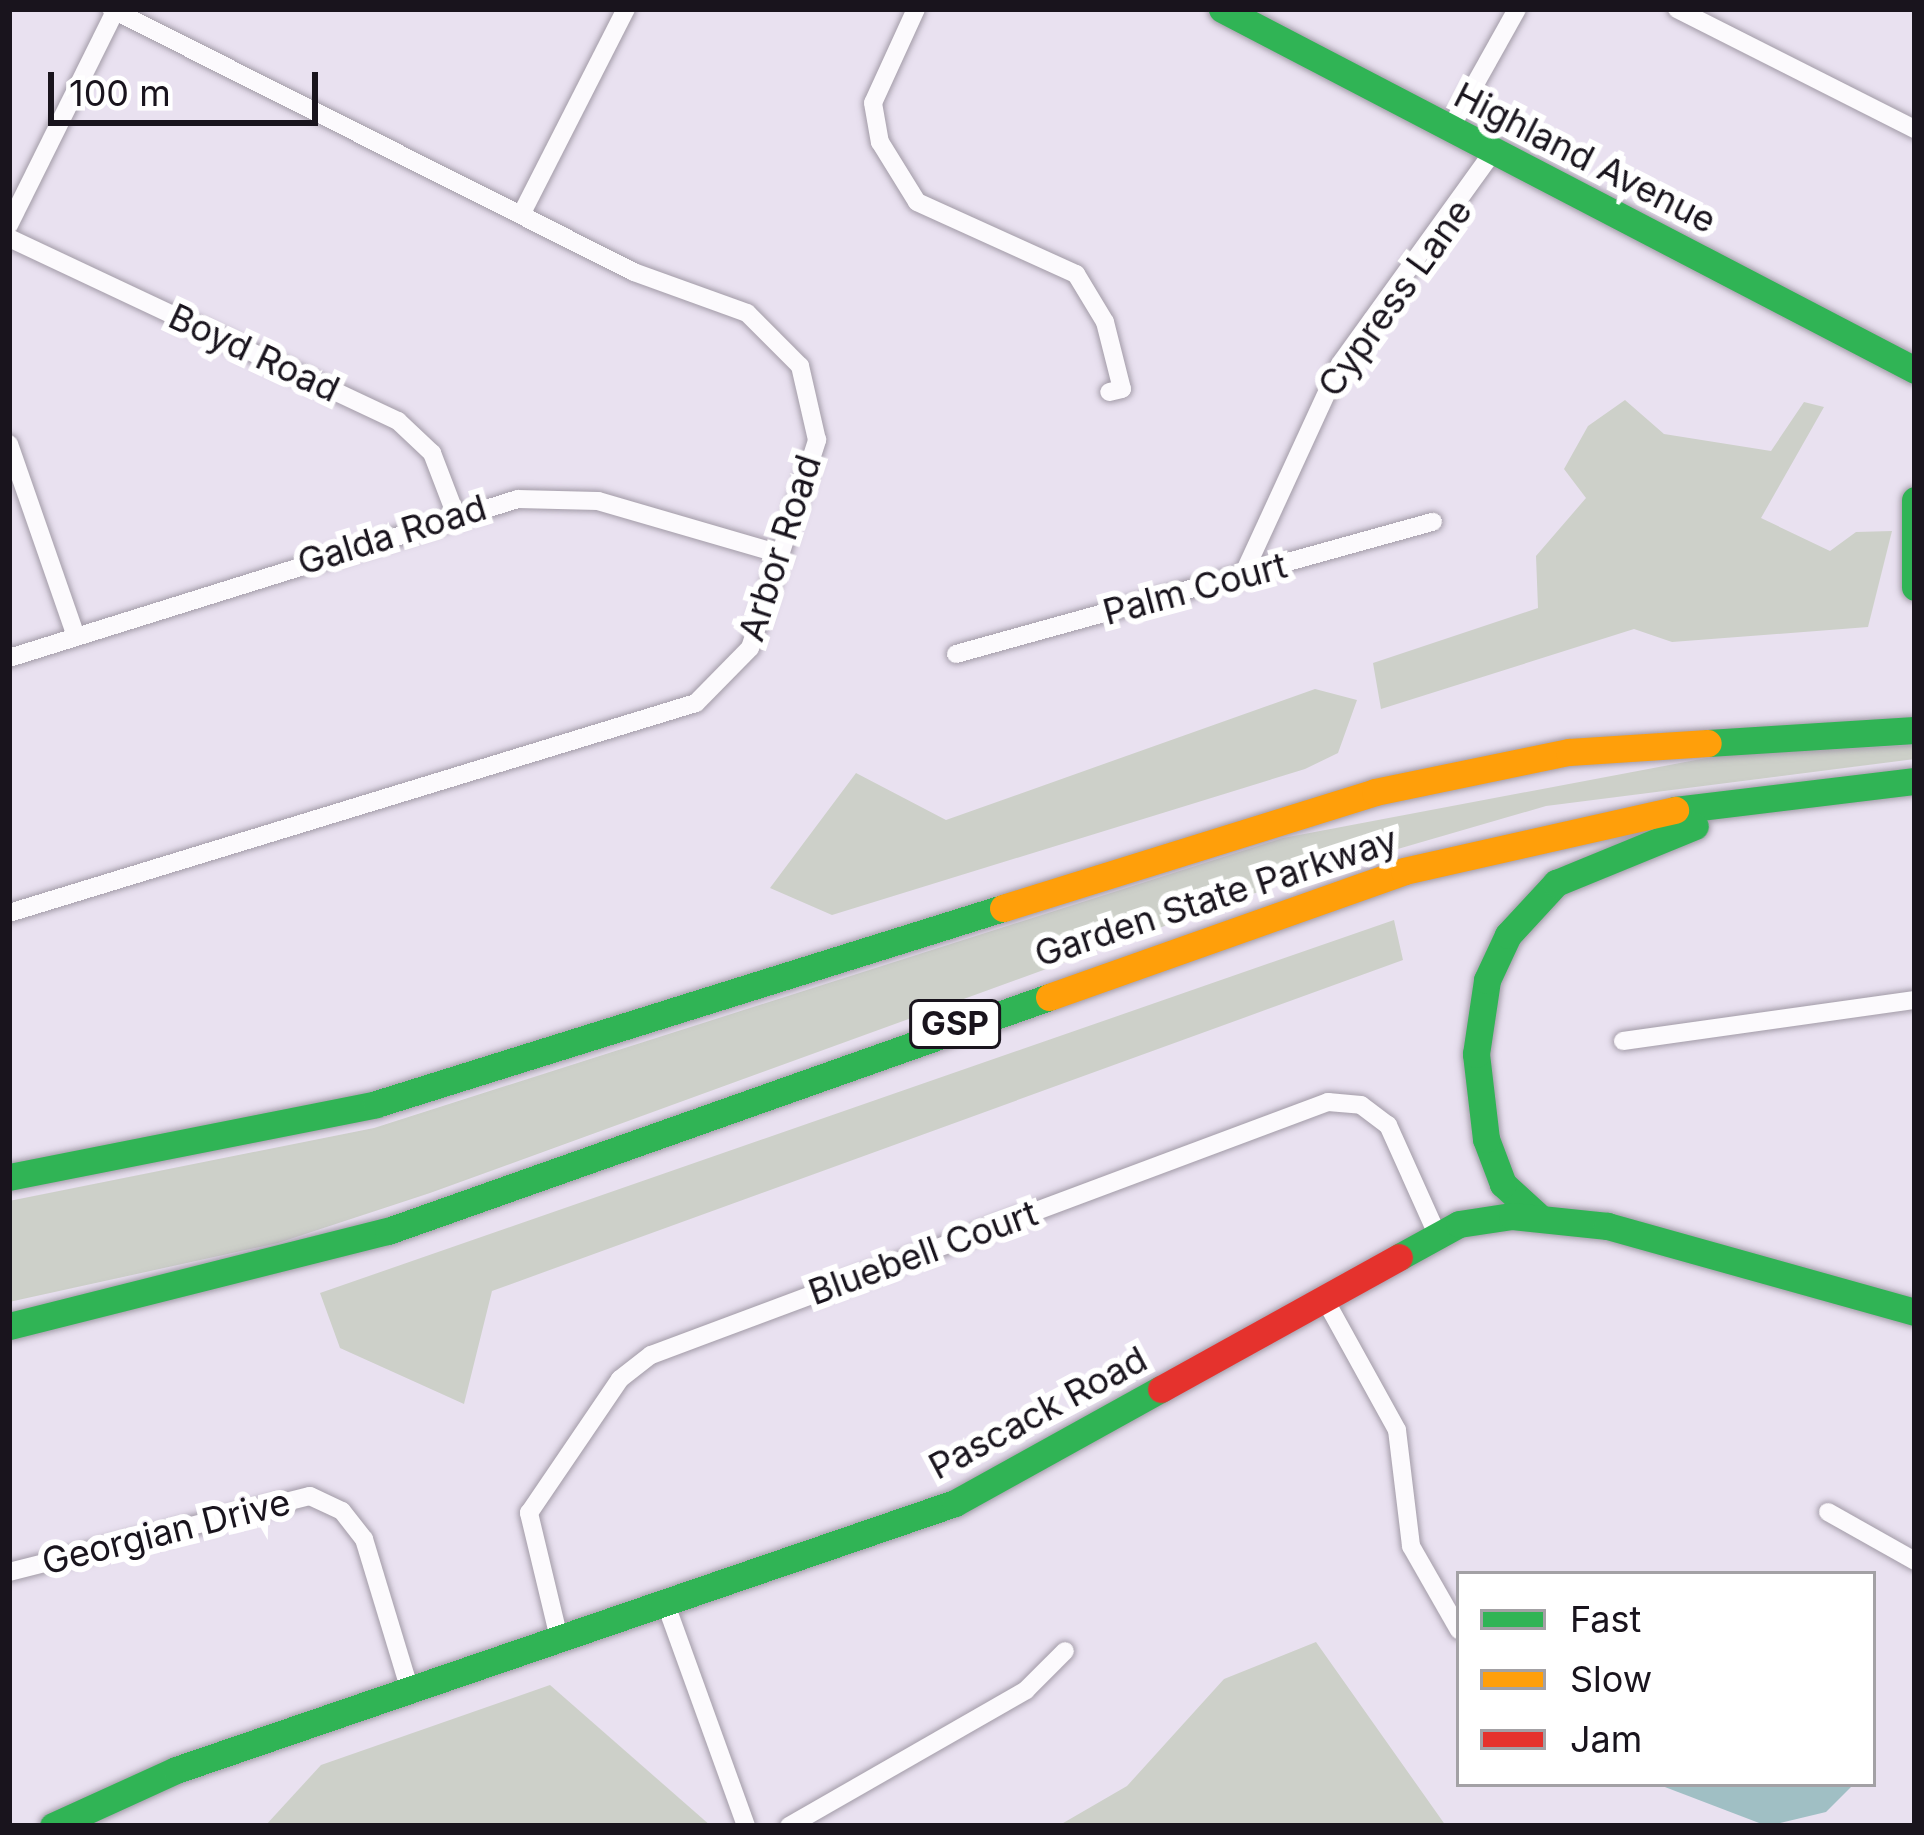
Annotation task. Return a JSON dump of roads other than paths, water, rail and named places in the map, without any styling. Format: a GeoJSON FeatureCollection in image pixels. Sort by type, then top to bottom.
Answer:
{"type":"FeatureCollection","features":[{"type":"Feature","properties":{"kind":"main road","name":"Highland Avenue"},"geometry":{"type":"LineString","coordinates":[[1222,9],[1915,370]]}},
{"type":"Feature","properties":{"kind":"main road"},"geometry":{"type":"LineString","coordinates":[[1915,500],[1915,587]]}},
{"type":"Feature","properties":{"kind":"main road","name":"Garden State Parkway"},"geometry":{"type":"LineString","coordinates":[[9,1177],[376,1104],[1251,826],[1646,732],[1915,714]]}},
{"type":"Feature","properties":{"kind":"main road","name":"Garden State Parkway"},"geometry":{"type":"LineString","coordinates":[[1569,752],[1915,730]]}},
{"type":"Feature","properties":{"kind":"main road"},"geometry":{"type":"LineString","coordinates":[[1539,1216],[1490,1159],[1476,1054],[1487,980],[1537,899],[1661,835],[1915,782]]}},
{"type":"Feature","properties":{"kind":"main road","name":"Garden State Parkway"},"geometry":{"type":"LineString","coordinates":[[9,1326],[388,1231],[1404,872],[1663,811],[1915,782]]}},
{"type":"Feature","properties":{"kind":"main road","name":"Pascack Road"},"geometry":{"type":"LineString","coordinates":[[53,1826],[410,1690],[956,1503],[1437,1234],[1539,1216],[1638,1232],[1911,1302]]}},
{"type":"Feature","properties":{"kind":"street"},"geometry":{"type":"LineString","coordinates":[[522,213],[626,9]]}},
{"type":"Feature","properties":{"kind":"street"},"geometry":{"type":"LineString","coordinates":[[916,9],[873,103],[880,142],[917,202],[1076,274],[1105,322],[1122,389],[1109,392]]}},
{"type":"Feature","properties":{"kind":"street"},"geometry":{"type":"LineString","coordinates":[[1450,129],[1517,9]]}},
{"type":"Feature","properties":{"kind":"street"},"geometry":{"type":"LineString","coordinates":[[1676,9],[1915,130]]}},
{"type":"Feature","properties":{"kind":"street"},"geometry":{"type":"LineString","coordinates":[[9,225],[113,10]]}},
{"type":"Feature","properties":{"kind":"street","name":"Arbor Road"},"geometry":{"type":"LineString","coordinates":[[9,913],[696,703],[750,647],[817,440],[811,390],[788,347],[747,313],[634,272],[113,10]]}},
{"type":"Feature","properties":{"kind":"street","name":"Cypress Lane"},"geometry":{"type":"LineString","coordinates":[[1242,578],[1340,364],[1493,152]]}},
{"type":"Feature","properties":{"kind":"street","name":"Boyd Road"},"geometry":{"type":"LineString","coordinates":[[9,238],[398,421],[433,453],[455,512]]}},
{"type":"Feature","properties":{"kind":"street"},"geometry":{"type":"LineString","coordinates":[[9,444],[76,636]]}},
{"type":"Feature","properties":{"kind":"street","name":"Galda Road"},"geometry":{"type":"LineString","coordinates":[[9,658],[455,512],[598,501],[781,554]]}},
{"type":"Feature","properties":{"kind":"street","name":"Palm Court"},"geometry":{"type":"LineString","coordinates":[[956,654],[1433,522]]}},
{"type":"Feature","properties":{"kind":"street"},"geometry":{"type":"LineString","coordinates":[[1624,1041],[1915,1000]]}},
{"type":"Feature","properties":{"kind":"street","name":"Bluebell Court"},"geometry":{"type":"LineString","coordinates":[[559,1638],[529,1514],[620,1379],[651,1355],[1328,1102],[1361,1105],[1388,1125],[1437,1234]]}},
{"type":"Feature","properties":{"kind":"street"},"geometry":{"type":"LineString","coordinates":[[1323,1296],[1397,1430],[1411,1546],[1456,1625]]}},
{"type":"Feature","properties":{"kind":"street","name":"Georgian Drive"},"geometry":{"type":"LineString","coordinates":[[9,1572],[310,1496],[364,1539],[410,1690]]}},
{"type":"Feature","properties":{"kind":"street"},"geometry":{"type":"LineString","coordinates":[[1828,1512],[1915,1561]]}},
{"type":"Feature","properties":{"kind":"street"},"geometry":{"type":"LineString","coordinates":[[665,1602],[746,1826]]}},
{"type":"Feature","properties":{"kind":"street"},"geometry":{"type":"LineString","coordinates":[[789,1826],[1026,1690],[1065,1651]]}}]}
